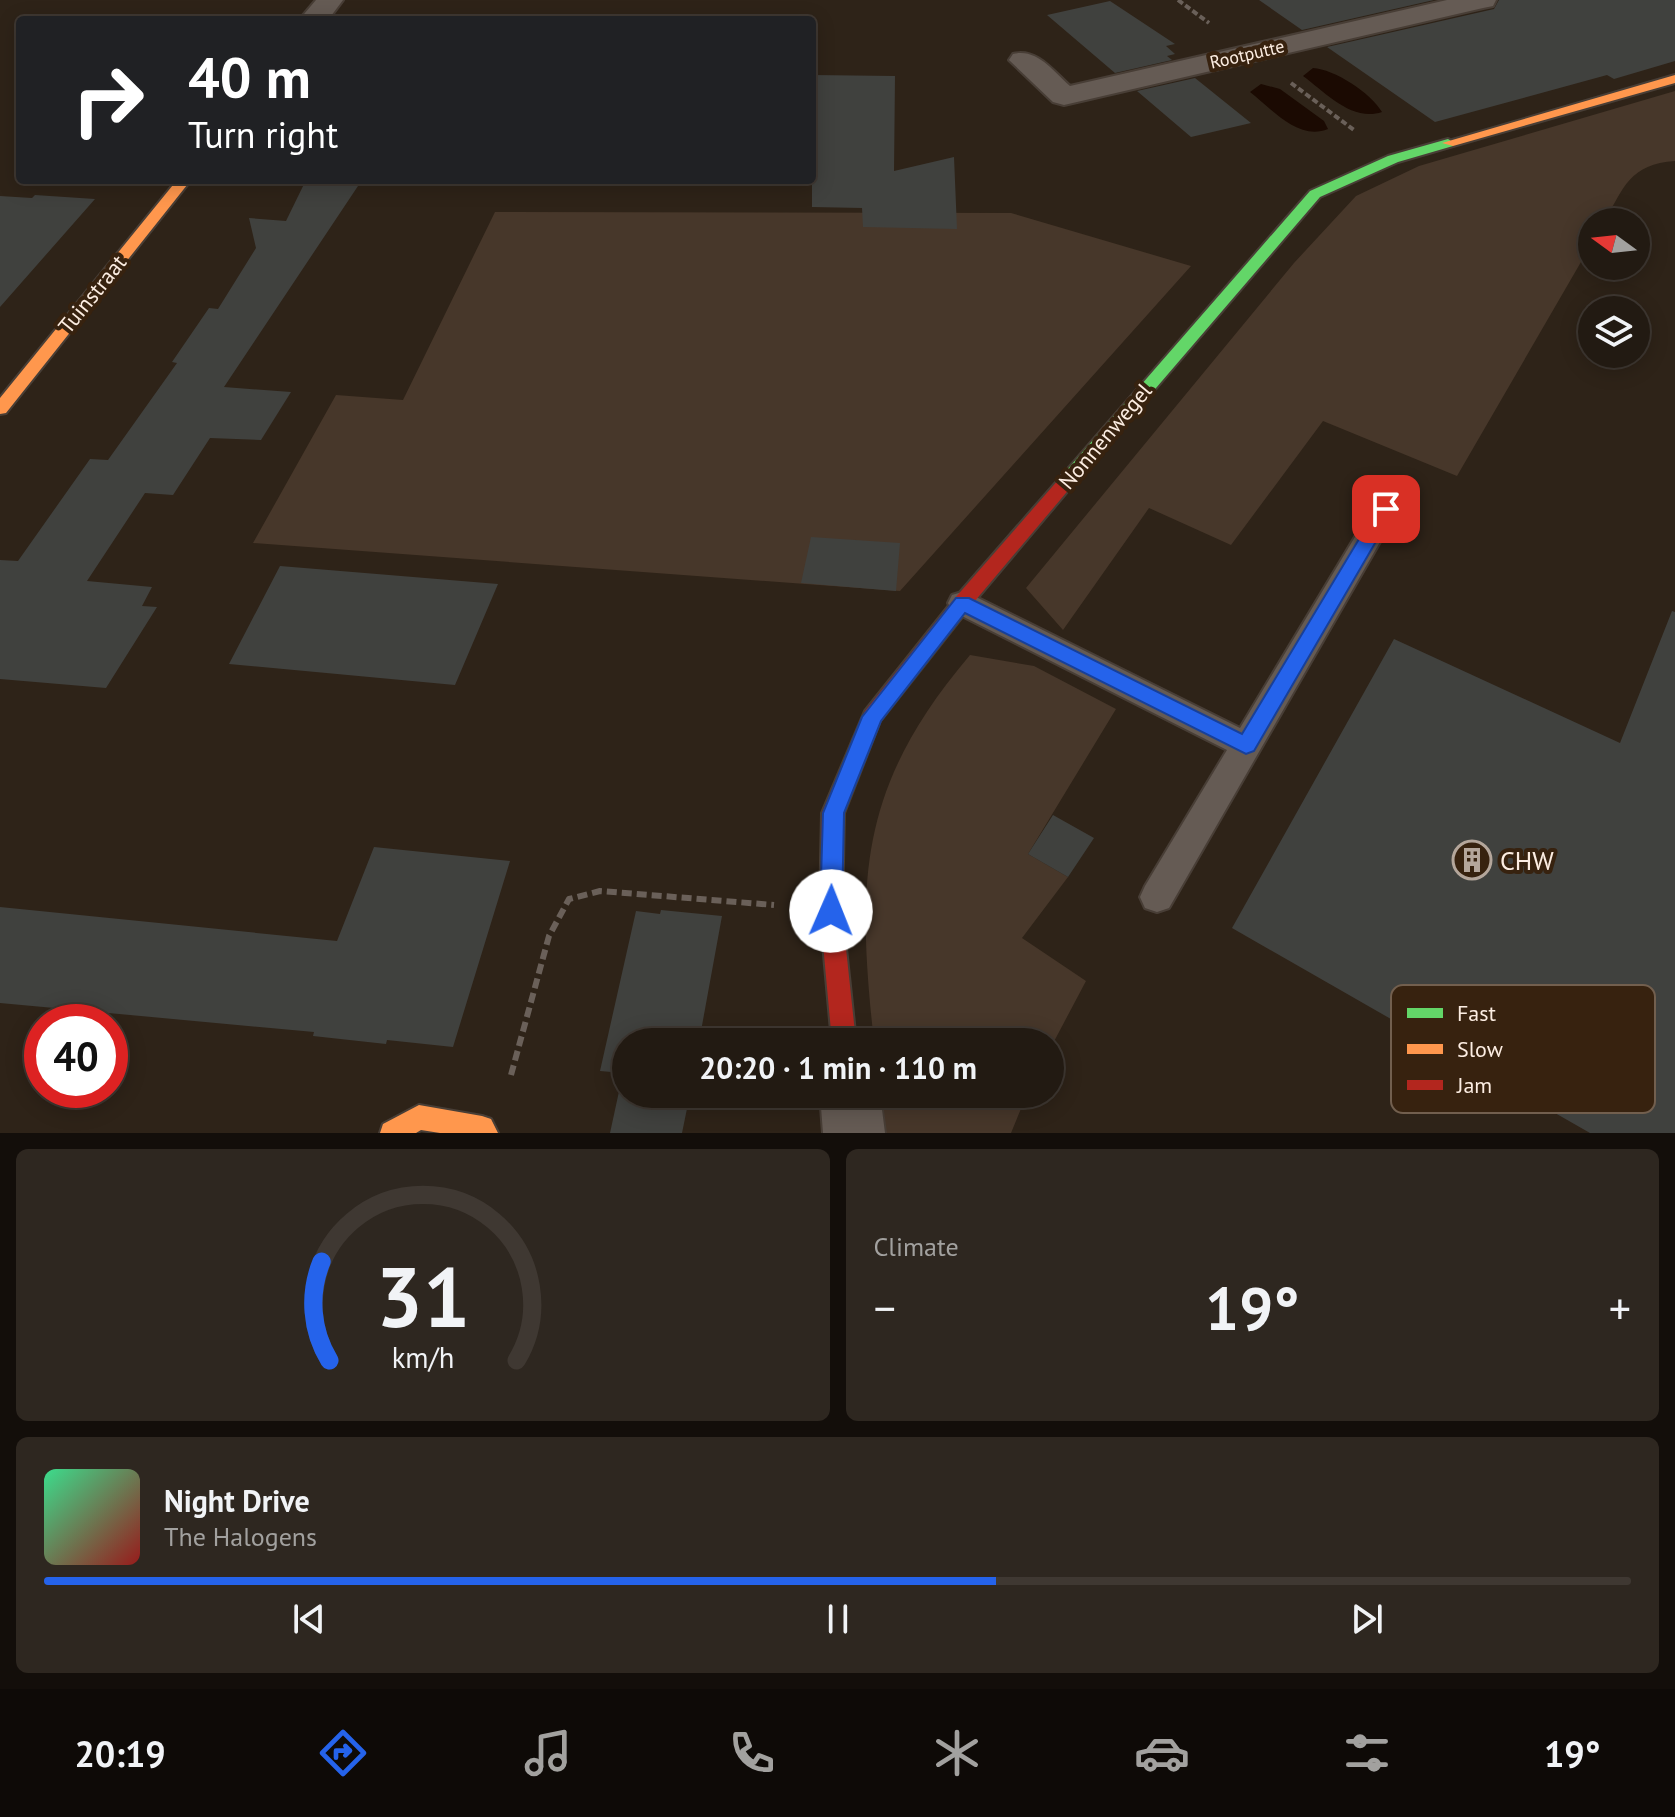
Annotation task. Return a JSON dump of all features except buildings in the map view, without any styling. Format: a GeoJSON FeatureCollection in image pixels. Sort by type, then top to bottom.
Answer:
{"type":"FeatureCollection","features":[{"type":"Feature","properties":{"kind":"street"},"geometry":{"type":"LineString","coordinates":[[316,16],[330,0]]}},
{"type":"Feature","properties":{"kind":"street","name":"Rootputte"},"geometry":{"type":"LineString","coordinates":[[1023,60],[1064,96],[1483,0]]}},
{"type":"Feature","properties":{"kind":"street","name":"Nonnenwegel"},"geometry":{"type":"LineString","coordinates":[[843,1028],[831,911],[833,813],[872,717],[962,603],[1315,194],[1393,159],[1675,79]]}},
{"type":"Feature","properties":{"kind":"street","name":"Tuinstraat"},"geometry":{"type":"LineString","coordinates":[[0,409],[181,184]]}},
{"type":"Feature","properties":{"kind":"street"},"geometry":{"type":"LineString","coordinates":[[851,1108],[854,1133]]}},
{"type":"Feature","properties":{"kind":"street"},"geometry":{"type":"LineString","coordinates":[[392,1133],[419,1117],[484,1130]]}},
{"type":"Feature","properties":{"kind":"lane"},"geometry":{"type":"LineString","coordinates":[[1157,897],[1386,509]]}},
{"type":"Feature","properties":{"kind":"lane"},"geometry":{"type":"LineString","coordinates":[[962,603],[1246,745]]}},
{"type":"Feature","properties":{"kind":"path"},"geometry":{"type":"LineString","coordinates":[[484,1130],[503,1102],[549,936],[569,899],[600,891],[831,911]]}},
{"type":"Feature","properties":{"kind":"shaded area"},"geometry":{"type":"Polygon","coordinates":[[[1313,68],[1351,83],[1370,97],[1382,112],[1360,113],[1340,104],[1303,76],[1313,68]]]}},
{"type":"Feature","properties":{"kind":"shaded area"},"geometry":{"type":"Polygon","coordinates":[[[1261,84],[1280,89],[1324,121],[1328,129],[1306,131],[1286,121],[1250,92],[1261,84]]]}},
{"type":"Feature","properties":{"kind":"shaded area"},"geometry":{"type":"Polygon","coordinates":[[[1675,91],[1675,161],[1638,172],[1623,188],[1612,208],[1578,208],[1578,267],[1457,476],[1323,421],[1231,545],[1149,508],[1063,630],[1026,588],[1294,263],[1356,196],[1419,166],[1675,91]]]}},
{"type":"Feature","properties":{"kind":"shaded area"},"geometry":{"type":"Polygon","coordinates":[[[495,212],[1011,213],[1191,266],[900,591],[253,543],[336,395],[403,400],[495,212]]]}},
{"type":"Feature","properties":{"kind":"shaded area"},"geometry":{"type":"Polygon","coordinates":[[[970,655],[1034,666],[1116,709],[1028,854],[1068,877],[1022,938],[1086,981],[1061,1028],[873,1028],[866,931],[867,882],[874,836],[886,792],[906,748],[933,703],[970,655]]]}},
{"type":"Feature","properties":{"kind":"shaded area"},"geometry":{"type":"Polygon","coordinates":[[[882,1108],[1021,1108],[1011,1133],[885,1133],[882,1108]]]}},
{"type":"Feature","properties":{"kind":"traffic: fast"},"geometry":{"type":"LineString","coordinates":[[1065,483],[1315,194],[1393,159],[1448,143]]}},
{"type":"Feature","properties":{"kind":"traffic: slow"},"geometry":{"type":"LineString","coordinates":[[1448,143],[1675,79]]}},
{"type":"Feature","properties":{"kind":"traffic: slow"},"geometry":{"type":"LineString","coordinates":[[0,409],[181,184]]}},
{"type":"Feature","properties":{"kind":"traffic: slow"},"geometry":{"type":"LineString","coordinates":[[392,1133],[419,1117],[482,1128],[486,1133]]}},
{"type":"Feature","properties":{"kind":"traffic: jam"},"geometry":{"type":"LineString","coordinates":[[843,1028],[831,911],[833,813],[872,717],[962,603],[1065,483]]}},
{"type":"Feature","properties":{"kind":"place","name":"CHW"},"geometry":{"type":"Point","coordinates":[1472,860]}},
{"type":"Feature","properties":{"kind":"route"},"geometry":{"type":"LineString","coordinates":[[831,911],[833,813],[872,717],[962,603],[1246,745],[1386,509]]}}]}
